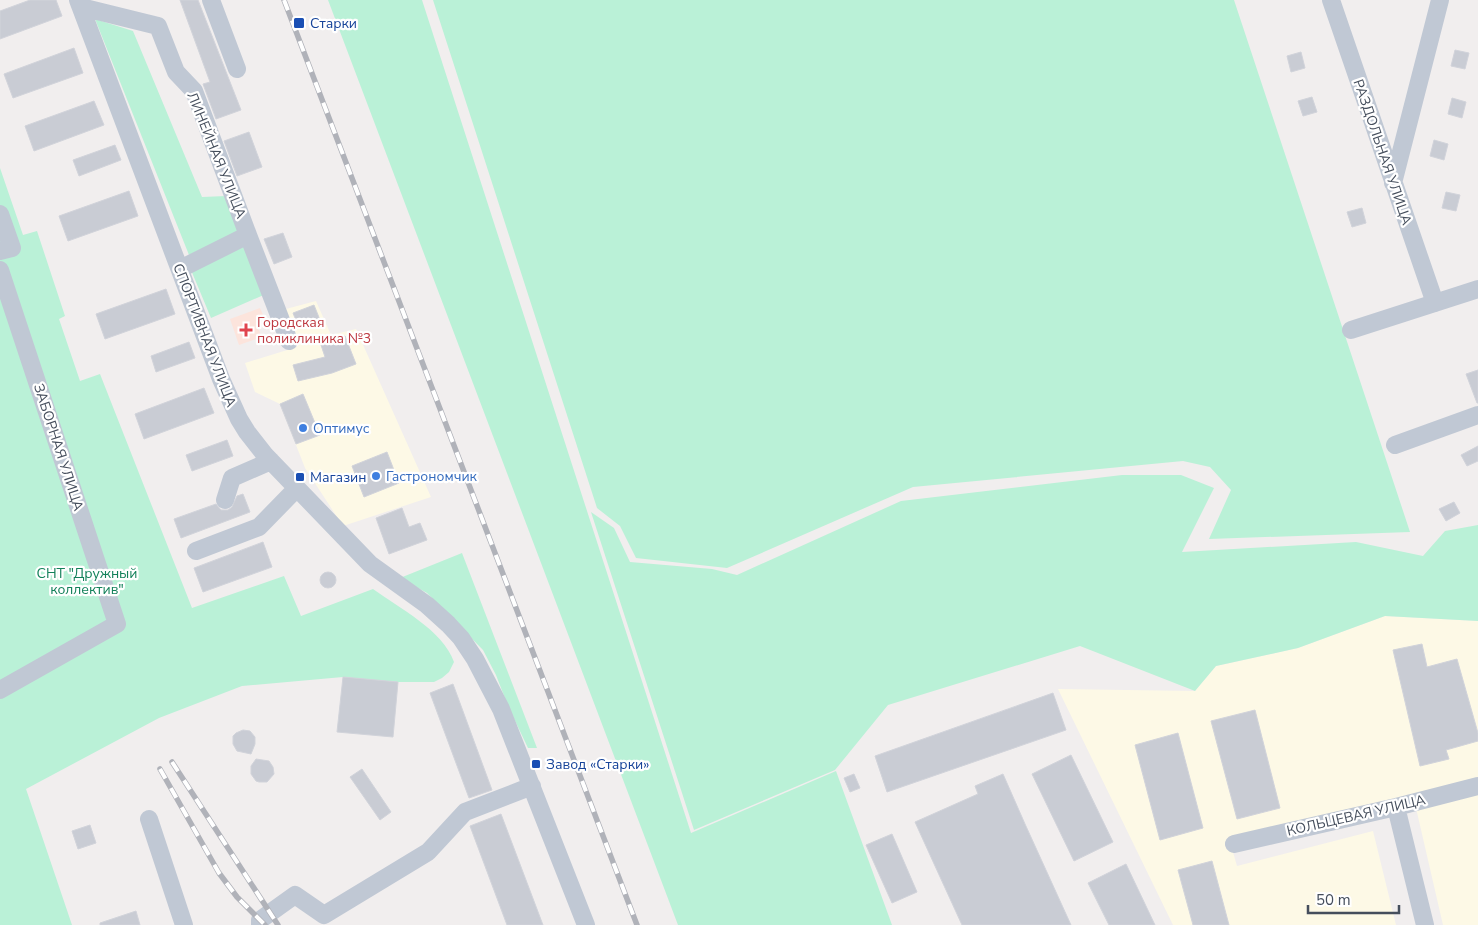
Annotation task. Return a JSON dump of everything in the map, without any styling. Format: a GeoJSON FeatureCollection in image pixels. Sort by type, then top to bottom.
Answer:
{"type":"FeatureCollection","features":[{"type":"Feature","properties":{"kind":"street"},"geometry":{"type":"LineString","coordinates":[[211,0],[237,69]]}},
{"type":"Feature","properties":{"kind":"street","name":"РАЗДОЛЬНАЯ УЛИЦА"},"geometry":{"type":"LineString","coordinates":[[1331,0],[1435,303]]}},
{"type":"Feature","properties":{"kind":"street"},"geometry":{"type":"LineString","coordinates":[[1394,183],[1440,0]]}},
{"type":"Feature","properties":{"kind":"street","name":"ЛИНЕЙНАЯ УЛИЦА"},"geometry":{"type":"LineString","coordinates":[[80,4],[158,26],[176,72],[194,90],[248,235],[180,269]]}},
{"type":"Feature","properties":{"kind":"street","name":"СПОРТИВНАЯ УЛИЦА"},"geometry":{"type":"LineString","coordinates":[[80,4],[231,403],[247,432],[271,461],[370,564],[427,605],[448,624],[475,658],[501,709],[586,925]]}},
{"type":"Feature","properties":{"kind":"street"},"geometry":{"type":"LineString","coordinates":[[0,214],[6,250]]}},
{"type":"Feature","properties":{"kind":"street"},"geometry":{"type":"LineString","coordinates":[[248,235],[289,341]]}},
{"type":"Feature","properties":{"kind":"street","name":"ЗАБОРНАЯ УЛИЦА"},"geometry":{"type":"LineString","coordinates":[[0,270],[118,624],[0,690]]}},
{"type":"Feature","properties":{"kind":"street"},"geometry":{"type":"LineString","coordinates":[[1351,330],[1478,289]]}},
{"type":"Feature","properties":{"kind":"street"},"geometry":{"type":"LineString","coordinates":[[1395,445],[1478,415]]}},
{"type":"Feature","properties":{"kind":"street"},"geometry":{"type":"LineString","coordinates":[[225,500],[232,478],[271,461]]}},
{"type":"Feature","properties":{"kind":"street"},"geometry":{"type":"LineString","coordinates":[[196,550],[259,527],[297,488]]}},
{"type":"Feature","properties":{"kind":"street"},"geometry":{"type":"LineString","coordinates":[[260,925],[260,920],[295,895],[324,915],[428,852],[465,812],[532,786]]}},
{"type":"Feature","properties":{"kind":"street","name":"КОЛЬЦЕВАЯ УЛИЦА"},"geometry":{"type":"LineString","coordinates":[[1234,844],[1478,786]]}},
{"type":"Feature","properties":{"kind":"street"},"geometry":{"type":"LineString","coordinates":[[1396,807],[1425,925]]}},
{"type":"Feature","properties":{"kind":"street"},"geometry":{"type":"LineString","coordinates":[[149,819],[184,925]]}},
{"type":"Feature","properties":{"kind":"shaded area"},"geometry":{"type":"Polygon","coordinates":[[[316,301],[331,335],[356,329],[431,497],[343,526],[305,468],[280,404],[255,392],[245,363],[297,347],[282,310],[316,301]]]}},
{"type":"Feature","properties":{"kind":"shaded area","name":"Городская поликлиника №3"},"geometry":{"type":"Polygon","coordinates":[[[260,308],[265,319],[256,323],[262,337],[239,345],[230,319],[260,308]]]}},
{"type":"Feature","properties":{"kind":"shaded area"},"geometry":{"type":"Polygon","coordinates":[[[1385,616],[1478,621],[1478,777],[1229,838],[1237,866],[1373,831],[1396,925],[1173,925],[1058,689],[1195,691],[1216,666],[1298,648],[1385,616]]]}},
{"type":"Feature","properties":{"kind":"shaded area"},"geometry":{"type":"Polygon","coordinates":[[[1478,792],[1478,925],[1443,925],[1416,808],[1478,792]]]}},
{"type":"Feature","properties":{"kind":"green space"},"geometry":{"type":"Polygon","coordinates":[[[328,0],[422,0],[691,833],[836,771],[892,925],[678,925],[328,0]]]}},
{"type":"Feature","properties":{"kind":"green space"},"geometry":{"type":"Polygon","coordinates":[[[433,0],[1234,0],[1410,532],[1209,539],[1231,490],[1210,467],[1183,461],[913,487],[727,568],[636,558],[620,526],[597,508],[433,0]]]}},
{"type":"Feature","properties":{"kind":"green space"},"geometry":{"type":"Polygon","coordinates":[[[95,19],[133,31],[202,197],[226,196],[238,232],[189,255],[95,19]]]}},
{"type":"Feature","properties":{"kind":"green space","name":"СНТ \"Дружный коллектив\""},"geometry":{"type":"Polygon","coordinates":[[[0,168],[23,235],[37,231],[65,316],[59,319],[80,381],[100,374],[192,608],[284,576],[301,616],[373,589],[430,630],[448,650],[454,662],[449,672],[434,682],[398,682],[343,677],[242,686],[159,718],[26,789],[72,925],[0,925],[0,168]]]}},
{"type":"Feature","properties":{"kind":"green space"},"geometry":{"type":"Polygon","coordinates":[[[245,246],[266,294],[211,318],[191,270],[245,246]]]}},
{"type":"Feature","properties":{"kind":"green space"},"geometry":{"type":"Polygon","coordinates":[[[1122,475],[1181,475],[1214,488],[1182,552],[1356,542],[1423,556],[1445,531],[1478,525],[1478,621],[1385,616],[1298,648],[1216,666],[1195,691],[1080,646],[888,705],[835,770],[694,830],[591,512],[614,528],[630,562],[712,569],[737,575],[901,501],[1122,475]]]}},
{"type":"Feature","properties":{"kind":"green space"},"geometry":{"type":"Polygon","coordinates":[[[462,553],[537,748],[528,748],[483,650],[427,593],[400,578],[462,553]]]}},
{"type":"Feature","properties":{"kind":"building"},"geometry":{"type":"Polygon","coordinates":[[[30,0],[56,0],[62,16],[0,39],[0,11],[30,0]]]}},
{"type":"Feature","properties":{"kind":"building"},"geometry":{"type":"Polygon","coordinates":[[[180,0],[198,0],[241,110],[216,119],[203,84],[210,82],[180,0]]]}},
{"type":"Feature","properties":{"kind":"building"},"geometry":{"type":"Polygon","coordinates":[[[74,48],[83,73],[13,98],[4,74],[74,48]]]}},
{"type":"Feature","properties":{"kind":"building"},"geometry":{"type":"Polygon","coordinates":[[[1455,50],[1469,53],[1465,69],[1451,66],[1455,50]]]}},
{"type":"Feature","properties":{"kind":"building"},"geometry":{"type":"Polygon","coordinates":[[[1301,52],[1305,68],[1291,72],[1287,56],[1301,52]]]}},
{"type":"Feature","properties":{"kind":"building"},"geometry":{"type":"Polygon","coordinates":[[[1312,97],[1317,112],[1303,116],[1298,101],[1312,97]]]}},
{"type":"Feature","properties":{"kind":"building"},"geometry":{"type":"Polygon","coordinates":[[[1452,98],[1466,102],[1462,118],[1448,114],[1452,98]]]}},
{"type":"Feature","properties":{"kind":"building"},"geometry":{"type":"Polygon","coordinates":[[[94,101],[104,125],[34,151],[25,126],[94,101]]]}},
{"type":"Feature","properties":{"kind":"building"},"geometry":{"type":"Polygon","coordinates":[[[249,132],[262,167],[237,176],[224,141],[249,132]]]}},
{"type":"Feature","properties":{"kind":"building"},"geometry":{"type":"Polygon","coordinates":[[[1434,140],[1448,144],[1444,160],[1430,156],[1434,140]]]}},
{"type":"Feature","properties":{"kind":"building"},"geometry":{"type":"Polygon","coordinates":[[[115,145],[121,160],[79,176],[73,160],[115,145]]]}},
{"type":"Feature","properties":{"kind":"building"},"geometry":{"type":"Polygon","coordinates":[[[129,191],[138,216],[68,241],[59,216],[129,191]]]}},
{"type":"Feature","properties":{"kind":"building"},"geometry":{"type":"Polygon","coordinates":[[[1446,192],[1460,195],[1456,211],[1442,208],[1446,192]]]}},
{"type":"Feature","properties":{"kind":"building"},"geometry":{"type":"Polygon","coordinates":[[[1362,208],[1366,223],[1352,227],[1347,212],[1362,208]]]}},
{"type":"Feature","properties":{"kind":"building"},"geometry":{"type":"Polygon","coordinates":[[[283,233],[292,257],[274,264],[264,239],[283,233]]]}},
{"type":"Feature","properties":{"kind":"building"},"geometry":{"type":"Polygon","coordinates":[[[166,289],[175,314],[105,339],[96,314],[166,289]]]}},
{"type":"Feature","properties":{"kind":"building"},"geometry":{"type":"Polygon","coordinates":[[[314,305],[320,320],[299,328],[293,313],[314,305]]]}},
{"type":"Feature","properties":{"kind":"building"},"geometry":{"type":"Polygon","coordinates":[[[345,336],[356,364],[332,373],[298,381],[293,365],[325,357],[321,345],[345,336]]]}},
{"type":"Feature","properties":{"kind":"building"},"geometry":{"type":"Polygon","coordinates":[[[189,342],[195,358],[156,372],[151,356],[189,342]]]}},
{"type":"Feature","properties":{"kind":"building"},"geometry":{"type":"Polygon","coordinates":[[[1478,370],[1478,403],[1477,403],[1466,374],[1478,370]]]}},
{"type":"Feature","properties":{"kind":"building"},"geometry":{"type":"Polygon","coordinates":[[[204,388],[214,413],[144,439],[135,414],[204,388]]]}},
{"type":"Feature","properties":{"kind":"building"},"geometry":{"type":"Polygon","coordinates":[[[303,394],[320,435],[296,444],[280,404],[303,394]]]}},
{"type":"Feature","properties":{"kind":"building"},"geometry":{"type":"Polygon","coordinates":[[[227,440],[233,456],[192,471],[186,455],[227,440]]]}},
{"type":"Feature","properties":{"kind":"building"},"geometry":{"type":"Polygon","coordinates":[[[1478,446],[1478,461],[1467,466],[1461,455],[1478,446]]]}},
{"type":"Feature","properties":{"kind":"building","name":"Гастрономчик"},"geometry":{"type":"Polygon","coordinates":[[[387,452],[399,483],[364,497],[352,466],[387,452]]]}},
{"type":"Feature","properties":{"kind":"building"},"geometry":{"type":"Polygon","coordinates":[[[243,494],[250,512],[181,538],[174,519],[216,504],[221,510],[228,510],[232,507],[237,496],[243,494]]]}},
{"type":"Feature","properties":{"kind":"building"},"geometry":{"type":"Polygon","coordinates":[[[1454,502],[1460,513],[1446,521],[1439,509],[1454,502]]]}},
{"type":"Feature","properties":{"kind":"building"},"geometry":{"type":"Polygon","coordinates":[[[402,508],[409,527],[420,523],[427,540],[389,554],[376,518],[402,508]]]}},
{"type":"Feature","properties":{"kind":"building"},"geometry":{"type":"Polygon","coordinates":[[[263,542],[272,567],[203,592],[194,568],[263,542]]]}},
{"type":"Feature","properties":{"kind":"building"},"geometry":{"type":"Polygon","coordinates":[[[328,572],[334,574],[336,580],[334,586],[328,588],[322,586],[320,580],[322,574],[328,572]]]}},
{"type":"Feature","properties":{"kind":"building"},"geometry":{"type":"Polygon","coordinates":[[[1422,644],[1427,667],[1457,659],[1478,733],[1478,741],[1446,750],[1449,759],[1420,766],[1393,650],[1422,644]]]}},
{"type":"Feature","properties":{"kind":"building"},"geometry":{"type":"Polygon","coordinates":[[[343,677],[398,682],[393,737],[337,732],[343,677]]]}},
{"type":"Feature","properties":{"kind":"building"},"geometry":{"type":"Polygon","coordinates":[[[453,684],[492,790],[469,798],[430,693],[453,684]]]}},
{"type":"Feature","properties":{"kind":"building"},"geometry":{"type":"Polygon","coordinates":[[[1053,693],[1066,730],[887,792],[875,756],[1053,693]]]}},
{"type":"Feature","properties":{"kind":"building"},"geometry":{"type":"Polygon","coordinates":[[[1255,710],[1280,808],[1237,819],[1211,721],[1255,710]]]}},
{"type":"Feature","properties":{"kind":"building"},"geometry":{"type":"Polygon","coordinates":[[[243,730],[250,731],[255,737],[255,744],[251,754],[237,751],[233,744],[233,736],[243,730]]]}},
{"type":"Feature","properties":{"kind":"building"},"geometry":{"type":"Polygon","coordinates":[[[1178,733],[1203,828],[1160,840],[1135,745],[1178,733]]]}},
{"type":"Feature","properties":{"kind":"building"},"geometry":{"type":"Polygon","coordinates":[[[1071,755],[1113,842],[1074,861],[1032,774],[1071,755]]]}},
{"type":"Feature","properties":{"kind":"building"},"geometry":{"type":"Polygon","coordinates":[[[256,759],[269,761],[273,767],[274,774],[267,782],[256,781],[251,774],[251,766],[256,759]]]}},
{"type":"Feature","properties":{"kind":"building"},"geometry":{"type":"Polygon","coordinates":[[[362,769],[391,812],[380,820],[350,777],[362,769]]]}},
{"type":"Feature","properties":{"kind":"building"},"geometry":{"type":"Polygon","coordinates":[[[854,774],[860,788],[850,792],[844,778],[854,774]]]}},
{"type":"Feature","properties":{"kind":"building"},"geometry":{"type":"Polygon","coordinates":[[[1003,774],[1071,925],[962,925],[915,822],[978,794],[975,786],[1003,774]]]}},
{"type":"Feature","properties":{"kind":"building"},"geometry":{"type":"Polygon","coordinates":[[[501,814],[543,925],[507,925],[470,826],[501,814]]]}},
{"type":"Feature","properties":{"kind":"building"},"geometry":{"type":"Polygon","coordinates":[[[90,825],[96,843],[78,849],[72,831],[90,825]]]}},
{"type":"Feature","properties":{"kind":"building"},"geometry":{"type":"Polygon","coordinates":[[[892,834],[917,892],[892,903],[866,845],[892,834]]]}},
{"type":"Feature","properties":{"kind":"building"},"geometry":{"type":"Polygon","coordinates":[[[1212,861],[1229,925],[1193,925],[1178,870],[1212,861]]]}},
{"type":"Feature","properties":{"kind":"building"},"geometry":{"type":"Polygon","coordinates":[[[1126,864],[1155,925],[1109,925],[1088,883],[1126,864]]]}},
{"type":"Feature","properties":{"kind":"building"},"geometry":{"type":"Polygon","coordinates":[[[136,911],[140,925],[100,925],[100,923],[136,911]]]}},
{"type":"Feature","properties":{"kind":"railway"},"geometry":{"type":"LineString","coordinates":[[284,0],[637,925]]}},
{"type":"Feature","properties":{"kind":"railway"},"geometry":{"type":"LineString","coordinates":[[172,762],[278,925]]}},
{"type":"Feature","properties":{"kind":"railway"},"geometry":{"type":"LineString","coordinates":[[160,769],[219,873],[237,897],[265,925]]}},
{"type":"Feature","properties":{"kind":"place","name":"Старки"},"geometry":{"type":"Point","coordinates":[299,23]}},
{"type":"Feature","properties":{"kind":"place","name":"Городская поликлиника №3"},"geometry":{"type":"Point","coordinates":[246,330]}},
{"type":"Feature","properties":{"kind":"place","name":"Оптимус"},"geometry":{"type":"Point","coordinates":[303,428]}},
{"type":"Feature","properties":{"kind":"place","name":"Гастрономчик"},"geometry":{"type":"Point","coordinates":[376,476]}},
{"type":"Feature","properties":{"kind":"place","name":"Магазин"},"geometry":{"type":"Point","coordinates":[300,477]}},
{"type":"Feature","properties":{"kind":"place","name":"Завод «Старки»"},"geometry":{"type":"Point","coordinates":[536,764]}}]}
